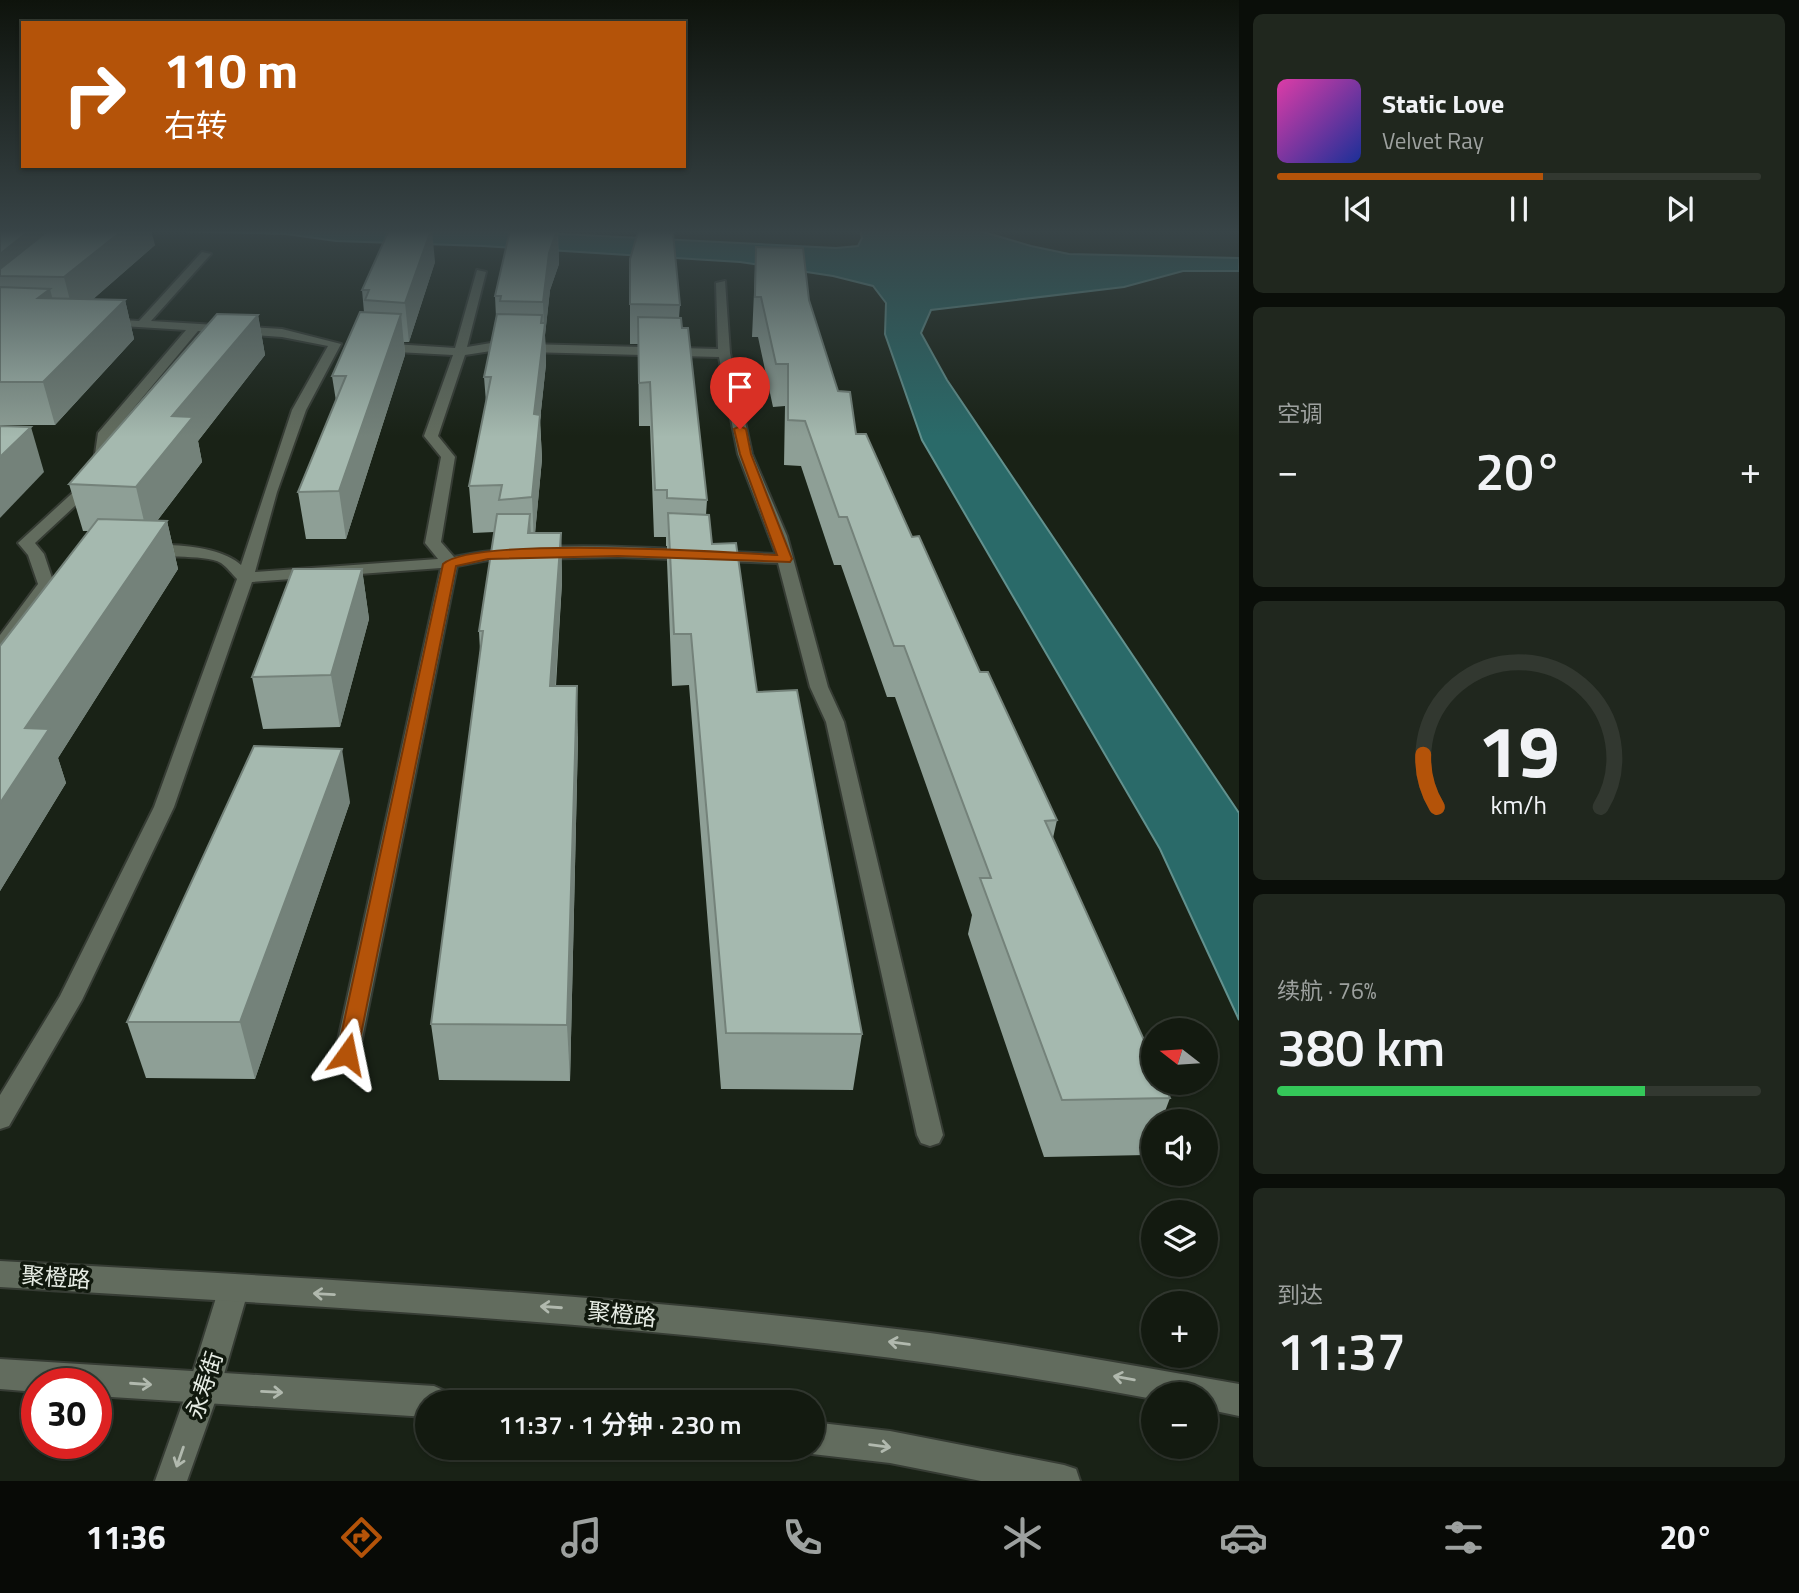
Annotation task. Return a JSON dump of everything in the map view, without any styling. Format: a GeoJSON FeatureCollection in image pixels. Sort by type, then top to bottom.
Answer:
{"type":"FeatureCollection","features":[{"type":"Feature","properties":{"kind":"street"},"geometry":{"type":"LineString","coordinates":[[143,323],[165,299]]}},
{"type":"Feature","properties":{"kind":"street"},"geometry":{"type":"LineString","coordinates":[[450,564],[433,543],[448,457],[431,436],[460,352],[474,299]]}},
{"type":"Feature","properties":{"kind":"street"},"geometry":{"type":"LineString","coordinates":[[722,299],[724,353],[746,454],[785,559],[819,687],[835,722],[930,1135]]}},
{"type":"Feature","properties":{"kind":"street"},"geometry":{"type":"LineString","coordinates":[[0,1118],[70,1000],[164,807],[245,578],[270,492],[299,410],[342,344],[282,333],[91,322]]}},
{"type":"Feature","properties":{"kind":"street"},"geometry":{"type":"LineString","coordinates":[[0,647],[51,581],[36,554],[26,543],[99,476],[105,433],[196,326]]}},
{"type":"Feature","properties":{"kind":"street"},"geometry":{"type":"LineString","coordinates":[[363,345],[460,352],[491,347],[724,353]]}},
{"type":"Feature","properties":{"kind":"street"},"geometry":{"type":"LineString","coordinates":[[137,552],[164,549],[225,558],[245,578],[450,564],[488,555],[618,552],[785,559]]}},
{"type":"Feature","properties":{"kind":"street"},"geometry":{"type":"LineString","coordinates":[[347,1054],[450,564]]}},
{"type":"Feature","properties":{"kind":"street","name":"聚橙路"},"geometry":{"type":"LineString","coordinates":[[0,1274],[582,1310],[888,1341],[1037,1363],[1239,1400]]}},
{"type":"Feature","properties":{"kind":"street","name":"永寿街"},"geometry":{"type":"LineString","coordinates":[[171,1481],[204,1388],[234,1288]]}},
{"type":"Feature","properties":{"kind":"street"},"geometry":{"type":"LineString","coordinates":[[0,1374],[415,1401]]}},
{"type":"Feature","properties":{"kind":"street"},"geometry":{"type":"LineString","coordinates":[[825,1440],[890,1447],[1064,1481]]}},
{"type":"Feature","properties":{"kind":"water"},"geometry":{"type":"Polygon","coordinates":[[[883,299],[1022,299],[931,310],[921,333],[947,380],[1239,813],[1239,1020],[1160,849],[922,440],[885,334],[886,303],[883,299]]]}},
{"type":"Feature","properties":{"kind":"building"},"geometry":{"type":"Polygon","coordinates":[[[0,299],[125,300],[43,382],[0,382],[0,299]]]}},
{"type":"Feature","properties":{"kind":"building"},"geometry":{"type":"Polygon","coordinates":[[[365,299],[406,299],[405,303],[365,299]]]}},
{"type":"Feature","properties":{"kind":"building"},"geometry":{"type":"Polygon","coordinates":[[[500,299],[543,299],[543,302],[500,299]]]}},
{"type":"Feature","properties":{"kind":"building"},"geometry":{"type":"Polygon","coordinates":[[[630,299],[679,299],[680,305],[630,304],[630,299]]]}},
{"type":"Feature","properties":{"kind":"building"},"geometry":{"type":"Polygon","coordinates":[[[761,299],[809,299],[838,391],[850,392],[856,434],[866,434],[912,537],[919,536],[980,672],[988,672],[1057,820],[1045,821],[1141,1033],[1141,1096],[1170,1098],[1062,1100],[980,878],[991,878],[904,646],[894,646],[847,517],[839,517],[805,421],[788,420],[788,364],[776,364],[761,299]]]}},
{"type":"Feature","properties":{"kind":"building"},"geometry":{"type":"Polygon","coordinates":[[[360,312],[401,314],[339,491],[298,492],[346,376],[332,376],[360,312]]]}},
{"type":"Feature","properties":{"kind":"building"},"geometry":{"type":"Polygon","coordinates":[[[217,314],[258,315],[172,416],[193,417],[136,487],[69,484],[217,314]]]}},
{"type":"Feature","properties":{"kind":"building"},"geometry":{"type":"Polygon","coordinates":[[[497,314],[542,315],[541,323],[545,323],[534,414],[540,415],[532,497],[499,500],[502,485],[469,486],[491,377],[484,377],[497,314]]]}},
{"type":"Feature","properties":{"kind":"building"},"geometry":{"type":"Polygon","coordinates":[[[638,317],[681,318],[682,328],[688,328],[707,500],[667,498],[667,490],[655,490],[650,382],[639,383],[638,317]]]}},
{"type":"Feature","properties":{"kind":"building"},"geometry":{"type":"Polygon","coordinates":[[[0,426],[31,427],[0,457],[0,426]]]}},
{"type":"Feature","properties":{"kind":"building"},"geometry":{"type":"Polygon","coordinates":[[[668,513],[709,515],[712,544],[736,543],[757,692],[797,690],[862,1034],[726,1033],[691,634],[674,634],[668,513]]]}},
{"type":"Feature","properties":{"kind":"building"},"geometry":{"type":"Polygon","coordinates":[[[497,514],[530,514],[528,533],[561,533],[550,686],[577,686],[567,1025],[431,1024],[483,631],[479,631],[497,514]]]}},
{"type":"Feature","properties":{"kind":"building"},"geometry":{"type":"Polygon","coordinates":[[[98,519],[167,521],[25,728],[49,729],[0,803],[0,646],[98,519]]]}},
{"type":"Feature","properties":{"kind":"building"},"geometry":{"type":"Polygon","coordinates":[[[293,569],[362,569],[331,675],[252,677],[293,569]]]}},
{"type":"Feature","properties":{"kind":"building"},"geometry":{"type":"Polygon","coordinates":[[[254,746],[342,749],[240,1022],[127,1022],[254,746]]]}},
{"type":"Feature","properties":{"kind":"route"},"geometry":{"type":"LineString","coordinates":[[347,1054],[450,564],[488,555],[618,552],[785,559],[779,536],[746,454],[740,429]]}}]}
